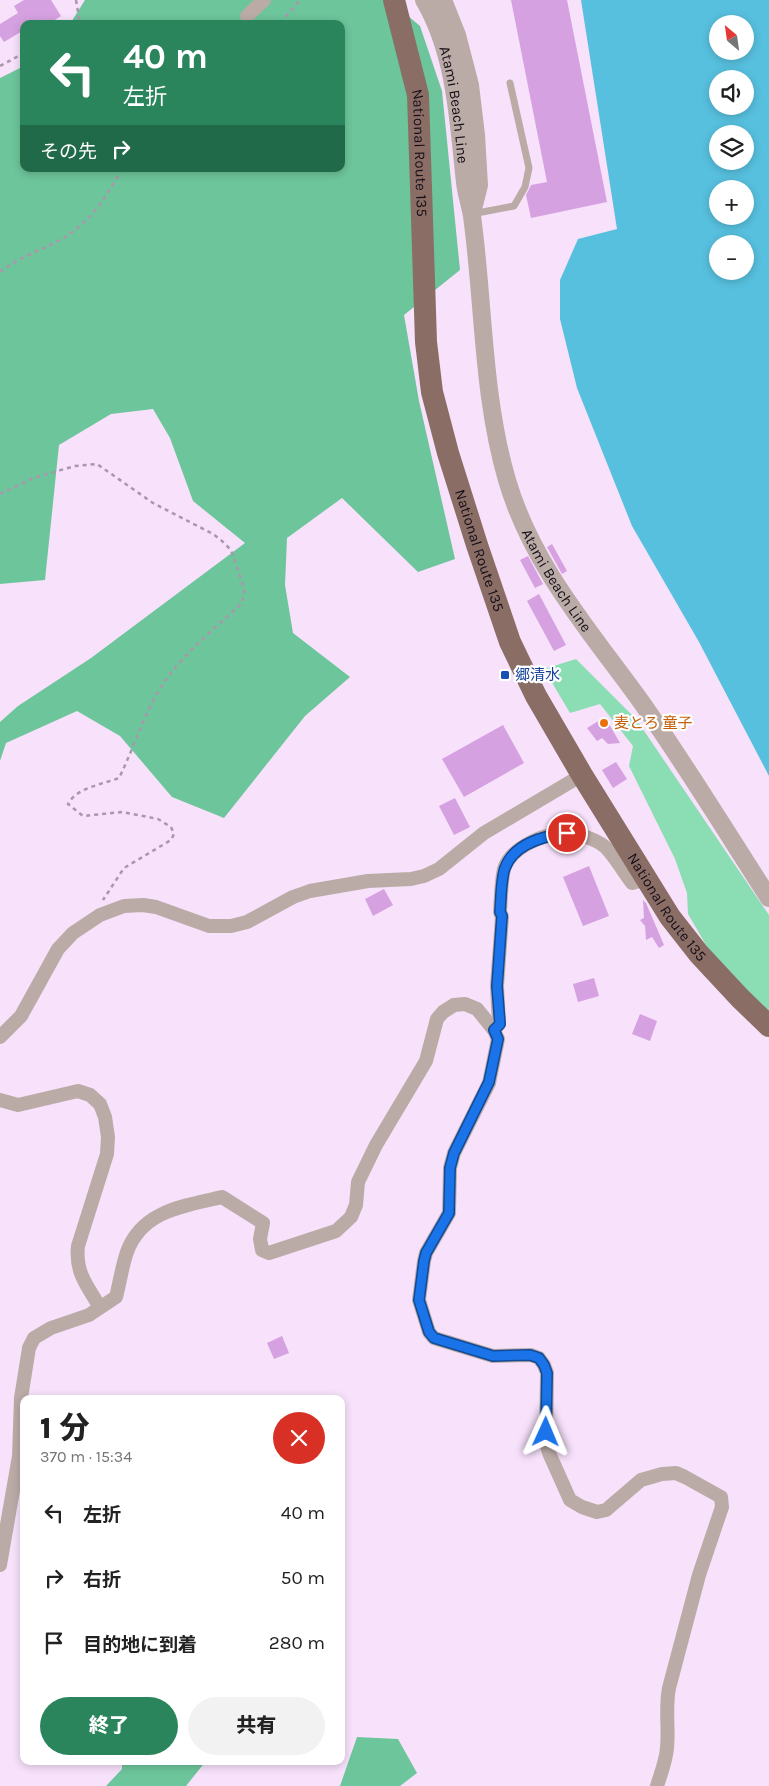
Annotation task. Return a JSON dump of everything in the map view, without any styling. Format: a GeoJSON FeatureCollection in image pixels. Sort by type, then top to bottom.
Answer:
{"type":"FeatureCollection","features":[{"type":"Feature","properties":{"kind":"highway","name":"National Route 135"},"geometry":{"type":"LineString","coordinates":[[394,0],[418,95],[426,342],[432,392],[439,422],[477,545],[510,642],[536,696],[582,775],[670,917],[699,954],[769,1026]]}},
{"type":"Feature","properties":{"kind":"street"},"geometry":{"type":"LineString","coordinates":[[247,16],[264,0]]}},
{"type":"Feature","properties":{"kind":"street","name":"Atami Beach Line"},"geometry":{"type":"LineString","coordinates":[[424,0],[440,34],[453,84],[459,117],[465,186],[472,214],[482,320],[496,429],[508,482],[530,540],[556,587],[665,737],[769,898]]}},
{"type":"Feature","properties":{"kind":"street","name":"Atami Beach Line"},"geometry":{"type":"LineString","coordinates":[[443,0],[458,35],[470,85],[479,185],[472,214]]}},
{"type":"Feature","properties":{"kind":"street"},"geometry":{"type":"LineString","coordinates":[[0,1037],[21,1016],[58,949],[73,933],[100,915],[124,906],[143,905],[209,926],[231,926],[248,922],[293,897],[310,891],[368,881],[411,879],[424,876],[439,869],[484,833],[582,775]]}},
{"type":"Feature","properties":{"kind":"street"},"geometry":{"type":"LineString","coordinates":[[494,1030],[500,1024],[497,986],[502,916],[500,912],[505,868],[516,852],[528,843],[548,835],[567,833],[581,836],[604,846],[632,883],[647,879]]}},
{"type":"Feature","properties":{"kind":"street"},"geometry":{"type":"LineString","coordinates":[[21,1395],[29,1348],[34,1338],[51,1328],[89,1315],[116,1297],[127,1252],[133,1240],[147,1222],[168,1210],[222,1197],[263,1223],[260,1239],[262,1250],[269,1253],[336,1231],[352,1217],[356,1205],[358,1182],[376,1145],[426,1061],[437,1019],[443,1012],[454,1006],[465,1004],[477,1009],[494,1030],[498,1039],[489,1082],[454,1153],[450,1168],[449,1213],[426,1253],[424,1261],[419,1300],[429,1332],[434,1338],[493,1356],[530,1355],[539,1358],[547,1373],[546,1432],[549,1453],[566,1493],[570,1500],[576,1504],[597,1512],[606,1510],[641,1480],[662,1474],[676,1473],[721,1497],[722,1507],[699,1574],[669,1688],[666,1704],[667,1746],[665,1761],[657,1786]]}},
{"type":"Feature","properties":{"kind":"street"},"geometry":{"type":"LineString","coordinates":[[0,1100],[18,1105],[78,1091],[90,1095],[100,1104],[105,1117],[108,1137],[107,1154],[78,1246],[76,1259],[80,1273],[100,1307]]}},
{"type":"Feature","properties":{"kind":"street"},"geometry":{"type":"LineString","coordinates":[[0,1565],[19,1456],[20,1427]]}},
{"type":"Feature","properties":{"kind":"lane"},"geometry":{"type":"LineString","coordinates":[[472,214],[514,206],[525,187],[528,168],[510,83]]}},
{"type":"Feature","properties":{"kind":"path"},"geometry":{"type":"LineString","coordinates":[[76,0],[79,20]]}},
{"type":"Feature","properties":{"kind":"path"},"geometry":{"type":"LineString","coordinates":[[284,20],[300,0]]}},
{"type":"Feature","properties":{"kind":"path"},"geometry":{"type":"LineString","coordinates":[[0,66],[20,55]]}},
{"type":"Feature","properties":{"kind":"path"},"geometry":{"type":"LineString","coordinates":[[0,272],[61,239],[91,217],[98,209],[120,172]]}},
{"type":"Feature","properties":{"kind":"path"},"geometry":{"type":"LineString","coordinates":[[0,494],[33,478],[75,466],[97,464],[153,503],[213,534],[222,541],[231,550],[244,588],[241,604],[196,646],[159,690],[118,778],[79,793],[71,798],[68,804],[83,816],[122,812],[158,819],[171,827],[174,834],[171,840],[124,868],[103,899],[100,915]]}},
{"type":"Feature","properties":{"kind":"green space"},"geometry":{"type":"Polygon","coordinates":[[[85,0],[389,0],[420,26],[442,91],[460,270],[404,315],[419,401],[455,559],[418,572],[342,498],[287,538],[285,585],[293,633],[350,677],[305,716],[224,818],[172,797],[120,736],[77,711],[6,743],[0,761],[0,722],[18,706],[91,658],[245,543],[193,501],[170,438],[153,409],[111,414],[59,445],[45,580],[0,584],[0,78],[20,68],[20,172],[345,172],[345,20],[72,20],[85,0]]]}},
{"type":"Feature","properties":{"kind":"green space"},"geometry":{"type":"Polygon","coordinates":[[[576,659],[636,719],[769,915],[769,1014],[713,957],[688,914],[687,893],[675,859],[629,766],[633,746],[600,704],[570,713],[544,669],[576,659]]]}},
{"type":"Feature","properties":{"kind":"green space"},"geometry":{"type":"Polygon","coordinates":[[[357,1737],[398,1739],[417,1773],[400,1786],[340,1786],[357,1737]]]}},
{"type":"Feature","properties":{"kind":"green space"},"geometry":{"type":"Polygon","coordinates":[[[122,1765],[203,1765],[186,1786],[106,1786],[122,1769],[122,1765]]]}},
{"type":"Feature","properties":{"kind":"water"},"geometry":{"type":"Polygon","coordinates":[[[581,0],[769,0],[769,776],[699,642],[632,526],[577,388],[560,319],[560,280],[578,239],[617,229],[581,0]]]}},
{"type":"Feature","properties":{"kind":"building"},"geometry":{"type":"Polygon","coordinates":[[[24,0],[51,0],[61,16],[55,20],[20,20],[20,32],[4,42],[0,36],[0,24],[18,13],[14,6],[24,0]]]}},
{"type":"Feature","properties":{"kind":"building"},"geometry":{"type":"Polygon","coordinates":[[[511,0],[567,0],[607,202],[531,218],[526,195],[531,185],[547,182],[511,0]]]}},
{"type":"Feature","properties":{"kind":"building"},"geometry":{"type":"Polygon","coordinates":[[[552,544],[567,571],[562,574],[547,547],[552,544]]]}},
{"type":"Feature","properties":{"kind":"building"},"geometry":{"type":"Polygon","coordinates":[[[528,556],[543,584],[535,588],[520,560],[528,556]]]}},
{"type":"Feature","properties":{"kind":"building"},"geometry":{"type":"Polygon","coordinates":[[[539,594],[566,645],[554,651],[527,601],[539,594]]]}},
{"type":"Feature","properties":{"kind":"building"},"geometry":{"type":"Polygon","coordinates":[[[605,717],[620,743],[608,744],[602,738],[597,741],[587,728],[605,717]]]}},
{"type":"Feature","properties":{"kind":"building"},"geometry":{"type":"Polygon","coordinates":[[[503,725],[524,763],[464,797],[442,759],[503,725]]]}},
{"type":"Feature","properties":{"kind":"building"},"geometry":{"type":"Polygon","coordinates":[[[616,762],[627,779],[613,788],[602,770],[616,762]]]}},
{"type":"Feature","properties":{"kind":"building"},"geometry":{"type":"Polygon","coordinates":[[[455,798],[470,827],[454,835],[439,806],[455,798]]]}},
{"type":"Feature","properties":{"kind":"building"},"geometry":{"type":"Polygon","coordinates":[[[589,866],[609,916],[583,926],[563,877],[589,866]]]}},
{"type":"Feature","properties":{"kind":"building"},"geometry":{"type":"Polygon","coordinates":[[[384,889],[393,905],[373,916],[365,899],[384,889]]]}},
{"type":"Feature","properties":{"kind":"building"},"geometry":{"type":"Polygon","coordinates":[[[643,900],[664,945],[659,948],[652,937],[646,940],[645,926],[640,920],[644,918],[643,900]]]}},
{"type":"Feature","properties":{"kind":"building"},"geometry":{"type":"Polygon","coordinates":[[[594,978],[599,996],[578,1002],[573,984],[594,978]]]}},
{"type":"Feature","properties":{"kind":"building"},"geometry":{"type":"Polygon","coordinates":[[[640,1014],[657,1021],[650,1041],[632,1034],[640,1014]]]}},
{"type":"Feature","properties":{"kind":"building"},"geometry":{"type":"Polygon","coordinates":[[[282,1336],[289,1353],[274,1359],[267,1343],[282,1336]]]}},
{"type":"Feature","properties":{"kind":"place","name":"郷清水"},"geometry":{"type":"Point","coordinates":[505,675]}},
{"type":"Feature","properties":{"kind":"place","name":"麦とろ 童子"},"geometry":{"type":"Point","coordinates":[604,723]}},
{"type":"Feature","properties":{"kind":"route"},"geometry":{"type":"LineString","coordinates":[[546,1432],[547,1373],[539,1358],[530,1355],[493,1356],[434,1338],[429,1332],[419,1300],[426,1253],[449,1213],[450,1168],[454,1153],[489,1082],[495,1058],[498,1039],[494,1030],[500,1024],[497,986],[502,916],[500,912],[505,868],[516,852],[528,843],[548,835],[567,833]]}}]}
